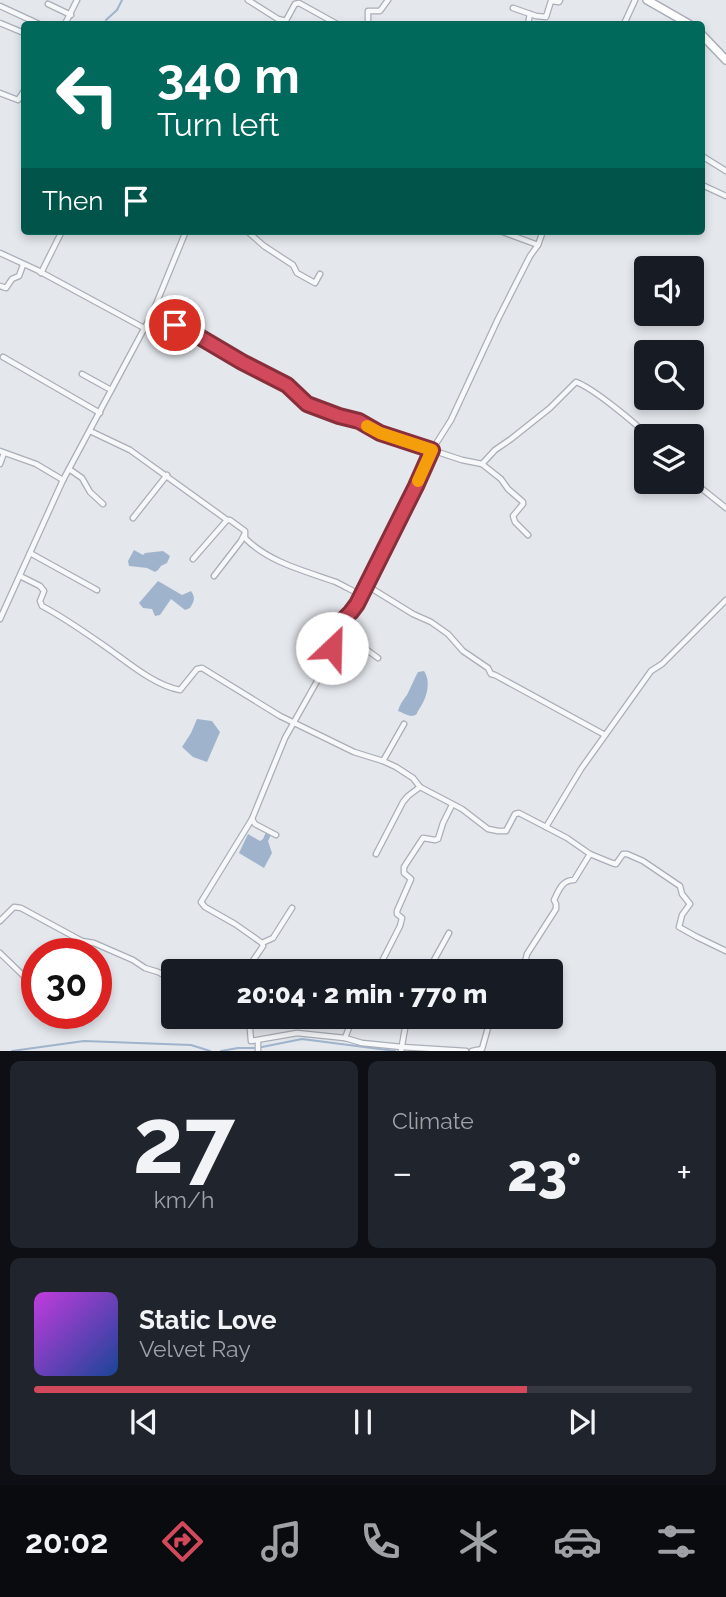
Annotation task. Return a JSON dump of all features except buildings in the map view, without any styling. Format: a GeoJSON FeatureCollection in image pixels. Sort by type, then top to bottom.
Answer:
{"type":"FeatureCollection","features":[{"type":"Feature","properties":{"kind":"main road"},"geometry":{"type":"LineString","coordinates":[[647,0],[684,21]]}},
{"type":"Feature","properties":{"kind":"main road"},"geometry":{"type":"LineString","coordinates":[[705,38],[726,60]]}},
{"type":"Feature","properties":{"kind":"street"},"geometry":{"type":"LineString","coordinates":[[67,21],[77,0]]}},
{"type":"Feature","properties":{"kind":"street"},"geometry":{"type":"LineString","coordinates":[[248,0],[282,21]]}},
{"type":"Feature","properties":{"kind":"street"},"geometry":{"type":"LineString","coordinates":[[368,21],[369,11],[380,10],[388,0]]}},
{"type":"Feature","properties":{"kind":"street"},"geometry":{"type":"LineString","coordinates":[[513,8],[546,17],[551,1],[560,0]]}},
{"type":"Feature","properties":{"kind":"street"},"geometry":{"type":"LineString","coordinates":[[625,21],[635,0]]}},
{"type":"Feature","properties":{"kind":"street"},"geometry":{"type":"LineString","coordinates":[[48,4],[71,15]]}},
{"type":"Feature","properties":{"kind":"street"},"geometry":{"type":"LineString","coordinates":[[286,21],[295,4],[331,21]]}},
{"type":"Feature","properties":{"kind":"street"},"geometry":{"type":"LineString","coordinates":[[0,6],[32,21]]}},
{"type":"Feature","properties":{"kind":"street"},"geometry":{"type":"LineString","coordinates":[[529,21],[530,14]]}},
{"type":"Feature","properties":{"kind":"street"},"geometry":{"type":"LineString","coordinates":[[0,23],[21,32]]}},
{"type":"Feature","properties":{"kind":"street"},"geometry":{"type":"LineString","coordinates":[[0,93],[19,100],[21,96]]}},
{"type":"Feature","properties":{"kind":"street"},"geometry":{"type":"LineString","coordinates":[[705,158],[726,171]]}},
{"type":"Feature","properties":{"kind":"street"},"geometry":{"type":"LineString","coordinates":[[705,186],[726,196]]}},
{"type":"Feature","properties":{"kind":"street"},"geometry":{"type":"LineString","coordinates":[[41,273],[60,235]]}},
{"type":"Feature","properties":{"kind":"street"},"geometry":{"type":"LineString","coordinates":[[0,619],[63,480],[152,314],[184,235]]}},
{"type":"Feature","properties":{"kind":"street"},"geometry":{"type":"LineString","coordinates":[[252,235],[293,265],[297,273],[315,283],[320,274]]}},
{"type":"Feature","properties":{"kind":"street"},"geometry":{"type":"LineString","coordinates":[[511,235],[538,245]]}},
{"type":"Feature","properties":{"kind":"street"},"geometry":{"type":"LineString","coordinates":[[262,943],[201,902],[252,820],[269,774],[325,667],[336,627],[351,612],[361,595],[542,235]]}},
{"type":"Feature","properties":{"kind":"street"},"geometry":{"type":"LineString","coordinates":[[0,253],[145,328]]}},
{"type":"Feature","properties":{"kind":"street"},"geometry":{"type":"LineString","coordinates":[[0,286],[6,288],[12,279],[19,276],[23,265]]}},
{"type":"Feature","properties":{"kind":"street"},"geometry":{"type":"LineString","coordinates":[[152,314],[287,385],[307,404],[359,421],[380,433],[482,464],[523,502],[513,516],[515,522],[528,535]]}},
{"type":"Feature","properties":{"kind":"street"},"geometry":{"type":"LineString","coordinates":[[3,357],[100,413]]}},
{"type":"Feature","properties":{"kind":"street"},"geometry":{"type":"LineString","coordinates":[[82,374],[111,390]]}},
{"type":"Feature","properties":{"kind":"street"},"geometry":{"type":"LineString","coordinates":[[482,464],[504,442],[555,403],[576,382],[596,394],[634,425]]}},
{"type":"Feature","properties":{"kind":"street"},"geometry":{"type":"LineString","coordinates":[[90,431],[130,450],[245,531]]}},
{"type":"Feature","properties":{"kind":"street"},"geometry":{"type":"LineString","coordinates":[[0,464],[2,452],[36,464],[63,480]]}},
{"type":"Feature","properties":{"kind":"street"},"geometry":{"type":"LineString","coordinates":[[69,470],[82,478],[90,492],[103,504]]}},
{"type":"Feature","properties":{"kind":"street"},"geometry":{"type":"LineString","coordinates":[[133,518],[167,475]]}},
{"type":"Feature","properties":{"kind":"street"},"geometry":{"type":"LineString","coordinates":[[704,490],[726,508]]}},
{"type":"Feature","properties":{"kind":"street"},"geometry":{"type":"LineString","coordinates":[[193,559],[227,520]]}},
{"type":"Feature","properties":{"kind":"street"},"geometry":{"type":"LineString","coordinates":[[245,531],[245,538],[267,554],[287,565],[339,583],[361,595]]}},
{"type":"Feature","properties":{"kind":"street"},"geometry":{"type":"LineString","coordinates":[[214,576],[241,541],[245,531]]}},
{"type":"Feature","properties":{"kind":"street"},"geometry":{"type":"LineString","coordinates":[[30,552],[97,590]]}},
{"type":"Feature","properties":{"kind":"street"},"geometry":{"type":"LineString","coordinates":[[20,576],[40,586],[44,591],[40,601],[42,606],[140,671],[173,689],[180,690],[197,669],[202,668],[280,716],[354,752],[383,761],[413,778],[420,788],[462,810],[488,829],[506,831],[515,814],[519,813],[568,838],[590,854],[616,864],[623,854],[627,853],[680,886],[682,894],[690,904],[682,915],[679,927],[726,951]]}},
{"type":"Feature","properties":{"kind":"street"},"geometry":{"type":"LineString","coordinates":[[366,585],[448,634],[463,651],[488,668],[491,674],[605,735]]}},
{"type":"Feature","properties":{"kind":"street"},"geometry":{"type":"LineString","coordinates":[[546,827],[581,769],[651,671],[662,664],[726,600]]}},
{"type":"Feature","properties":{"kind":"street"},"geometry":{"type":"LineString","coordinates":[[335,633],[356,642],[378,658]]}},
{"type":"Feature","properties":{"kind":"street"},"geometry":{"type":"LineString","coordinates":[[383,761],[404,724]]}},
{"type":"Feature","properties":{"kind":"street"},"geometry":{"type":"LineString","coordinates":[[376,854],[403,802],[420,788]]}},
{"type":"Feature","properties":{"kind":"street"},"geometry":{"type":"LineString","coordinates":[[383,959],[400,926],[402,918],[397,911],[411,879],[404,873],[404,867],[423,838],[438,839],[452,806]]}},
{"type":"Feature","properties":{"kind":"street"},"geometry":{"type":"LineString","coordinates":[[252,820],[276,835]]}},
{"type":"Feature","properties":{"kind":"street"},"geometry":{"type":"LineString","coordinates":[[525,959],[556,909],[554,900],[564,882],[574,880],[590,854]]}},
{"type":"Feature","properties":{"kind":"street"},"geometry":{"type":"LineString","coordinates":[[0,921],[14,907],[21,908],[82,941],[94,943],[161,974]]}},
{"type":"Feature","properties":{"kind":"street"},"geometry":{"type":"LineString","coordinates":[[262,943],[273,938],[292,908]]}},
{"type":"Feature","properties":{"kind":"street"},"geometry":{"type":"LineString","coordinates":[[435,959],[449,933]]}},
{"type":"Feature","properties":{"kind":"street"},"geometry":{"type":"LineString","coordinates":[[254,959],[263,946],[262,943]]}},
{"type":"Feature","properties":{"kind":"street"},"geometry":{"type":"LineString","coordinates":[[0,953],[21,973]]}},
{"type":"Feature","properties":{"kind":"street"},"geometry":{"type":"LineString","coordinates":[[250,1029],[251,1041],[297,1033],[345,1038],[401,1049],[466,1051]]}},
{"type":"Feature","properties":{"kind":"street"},"geometry":{"type":"LineString","coordinates":[[345,1038],[348,1029]]}},
{"type":"Feature","properties":{"kind":"street"},"geometry":{"type":"LineString","coordinates":[[401,1049],[405,1029]]}},
{"type":"Feature","properties":{"kind":"street"},"geometry":{"type":"LineString","coordinates":[[472,1051],[482,1049],[488,1029]]}},
{"type":"Feature","properties":{"kind":"street"},"geometry":{"type":"LineString","coordinates":[[258,1041],[258,1051]]}},
{"type":"Feature","properties":{"kind":"water"},"geometry":{"type":"Polygon","coordinates":[[[134,550],[143,555],[163,551],[170,556],[167,563],[155,572],[129,566],[128,561],[134,550]]]}},
{"type":"Feature","properties":{"kind":"water"},"geometry":{"type":"Polygon","coordinates":[[[158,581],[182,595],[191,591],[194,600],[190,608],[185,610],[171,599],[160,615],[155,616],[152,609],[143,608],[139,603],[158,581]]]}},
{"type":"Feature","properties":{"kind":"water"},"geometry":{"type":"Polygon","coordinates":[[[424,671],[428,681],[427,691],[417,714],[411,716],[398,711],[418,672],[424,671]]]}},
{"type":"Feature","properties":{"kind":"water"},"geometry":{"type":"Polygon","coordinates":[[[197,719],[212,721],[220,732],[207,762],[193,757],[182,747],[197,719]]]}},
{"type":"Feature","properties":{"kind":"water"},"geometry":{"type":"Polygon","coordinates":[[[266,832],[271,835],[268,841],[272,853],[264,868],[239,853],[248,834],[260,841],[266,832]]]}},
{"type":"Feature","properties":{"kind":"waterway"},"geometry":{"type":"LineString","coordinates":[[106,20],[117,10],[122,0]]}},
{"type":"Feature","properties":{"kind":"waterway"},"geometry":{"type":"LineString","coordinates":[[221,1051],[257,1048],[302,1039],[395,1051]]}},
{"type":"Feature","properties":{"kind":"waterway"},"geometry":{"type":"LineString","coordinates":[[12,1051],[84,1041],[191,1045],[210,1051]]}},
{"type":"Feature","properties":{"kind":"slow traffic"},"geometry":{"type":"LineString","coordinates":[[367,426],[432,450],[418,481]]}},
{"type":"Feature","properties":{"kind":"route"},"geometry":{"type":"LineString","coordinates":[[175,325],[287,385],[307,404],[432,450],[357,604],[336,627],[332,648]]}}]}
